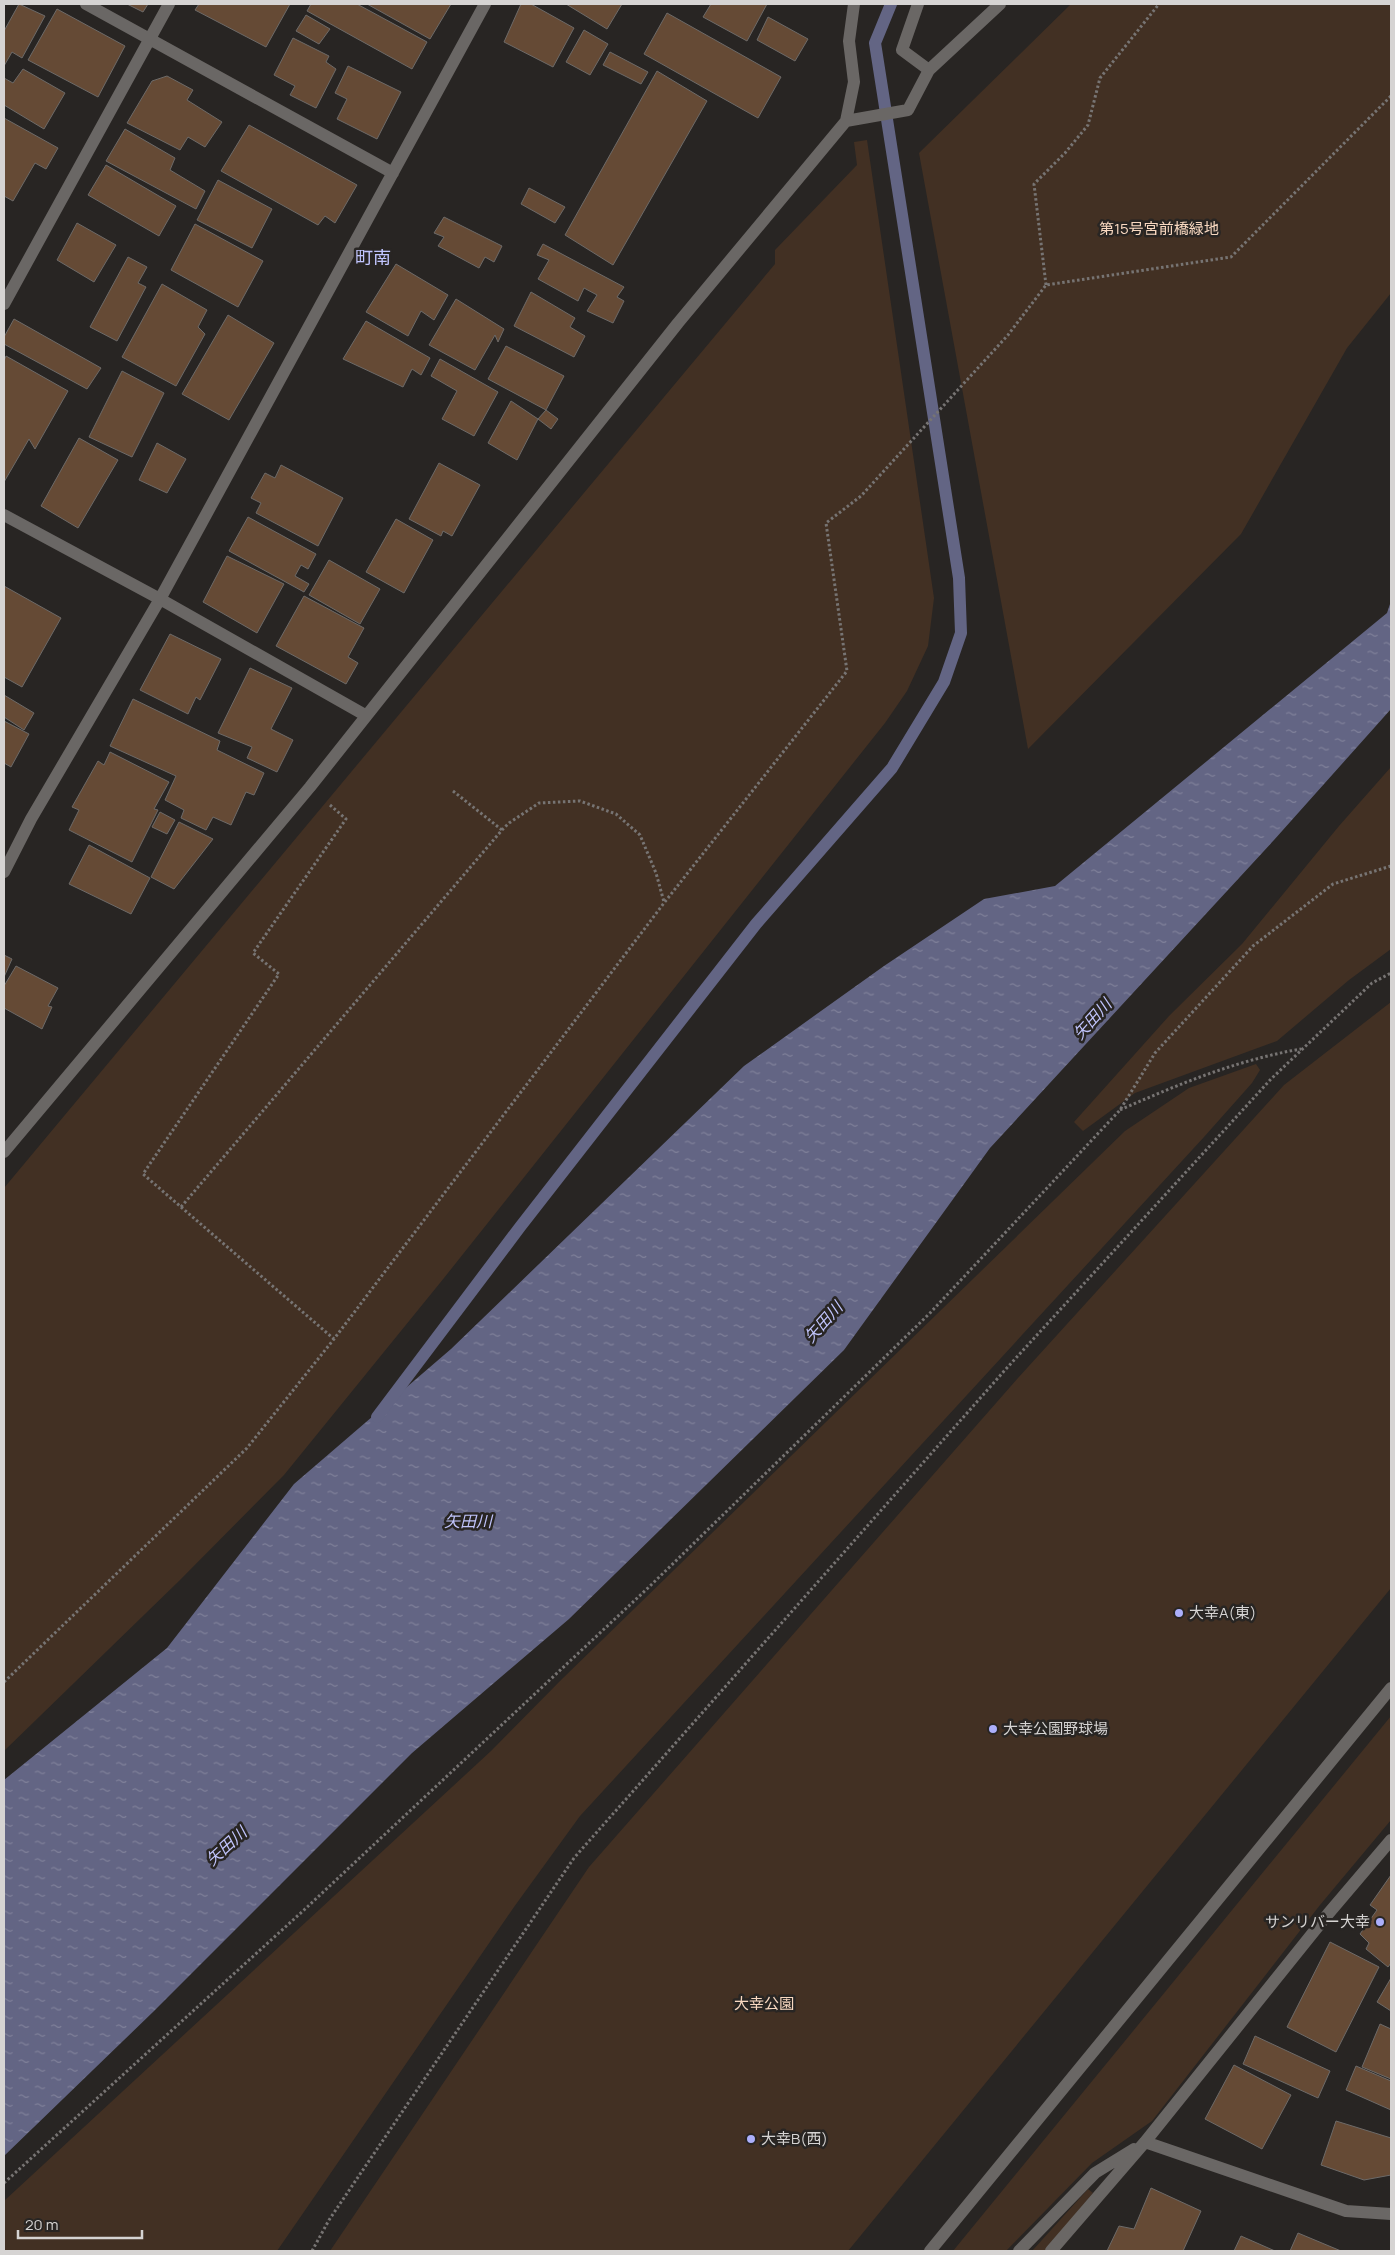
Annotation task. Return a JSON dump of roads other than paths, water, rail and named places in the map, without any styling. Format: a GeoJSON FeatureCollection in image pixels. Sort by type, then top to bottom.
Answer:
{"type":"FeatureCollection","features":[{"type":"Feature","properties":{"kind":"street"},"geometry":{"type":"LineString","coordinates":[[86,4],[151,38],[393,173]]}},
{"type":"Feature","properties":{"kind":"street"},"geometry":{"type":"LineString","coordinates":[[4,304],[169,4]]}},
{"type":"Feature","properties":{"kind":"street"},"geometry":{"type":"LineString","coordinates":[[4,872],[32,819],[160,600],[485,4]]}},
{"type":"Feature","properties":{"kind":"street"},"geometry":{"type":"LineString","coordinates":[[4,1152],[310,786],[678,323],[846,121],[854,82],[849,41],[854,4]]}},
{"type":"Feature","properties":{"kind":"street"},"geometry":{"type":"LineString","coordinates":[[918,4],[902,50],[929,70]]}},
{"type":"Feature","properties":{"kind":"street"},"geometry":{"type":"LineString","coordinates":[[846,121],[908,110],[929,70],[1000,4]]}},
{"type":"Feature","properties":{"kind":"street"},"geometry":{"type":"LineString","coordinates":[[4,515],[365,715]]}},
{"type":"Feature","properties":{"kind":"street"},"geometry":{"type":"LineString","coordinates":[[930,2251],[1391,1688]]}},
{"type":"Feature","properties":{"kind":"street"},"geometry":{"type":"LineString","coordinates":[[1051,2251],[1145,2142],[1328,1914],[1391,1840]]}},
{"type":"Feature","properties":{"kind":"street"},"geometry":{"type":"LineString","coordinates":[[1145,2142],[1346,2211],[1391,2214]]}},
{"type":"Feature","properties":{"kind":"street"},"geometry":{"type":"LineString","coordinates":[[1019,2251],[1095,2173],[1145,2142]]}},
{"type":"Feature","properties":{"kind":"water","name":"矢田川"},"geometry":{"type":"Polygon","coordinates":[[[1391,601],[1391,709],[1274,840],[990,1148],[844,1350],[569,1619],[412,1753],[153,2012],[4,2156],[4,1780],[167,1648],[294,1484],[451,1349],[744,1066],[884,966],[984,899],[1055,886],[1387,613],[1391,601]]]}},
{"type":"Feature","properties":{"kind":"waterway"},"geometry":{"type":"LineString","coordinates":[[377,1417],[520,1227],[756,924],[892,768],[944,682],[961,633],[959,578],[875,43],[891,4]]}},
{"type":"Feature","properties":{"kind":"place","name":"大幸A(東)"},"geometry":{"type":"Point","coordinates":[1179,1613]}},
{"type":"Feature","properties":{"kind":"place","name":"大幸公園野球場"},"geometry":{"type":"Point","coordinates":[993,1729]}},
{"type":"Feature","properties":{"kind":"place","name":"サンリバー大幸"},"geometry":{"type":"Point","coordinates":[1380,1922]}},
{"type":"Feature","properties":{"kind":"place","name":"大幸B(西)"},"geometry":{"type":"Point","coordinates":[751,2139]}},
{"type":"Feature","properties":{"kind":"district","name":"町南"},"geometry":{"type":"Point","coordinates":[373,258]}},
{"type":"Feature","properties":{"kind":"park label","name":"第15号宮前橋緑地"},"geometry":{"type":"Point","coordinates":[1159,229]}},
{"type":"Feature","properties":{"kind":"park label","name":"大幸公園"},"geometry":{"type":"Point","coordinates":[764,2004]}}]}
